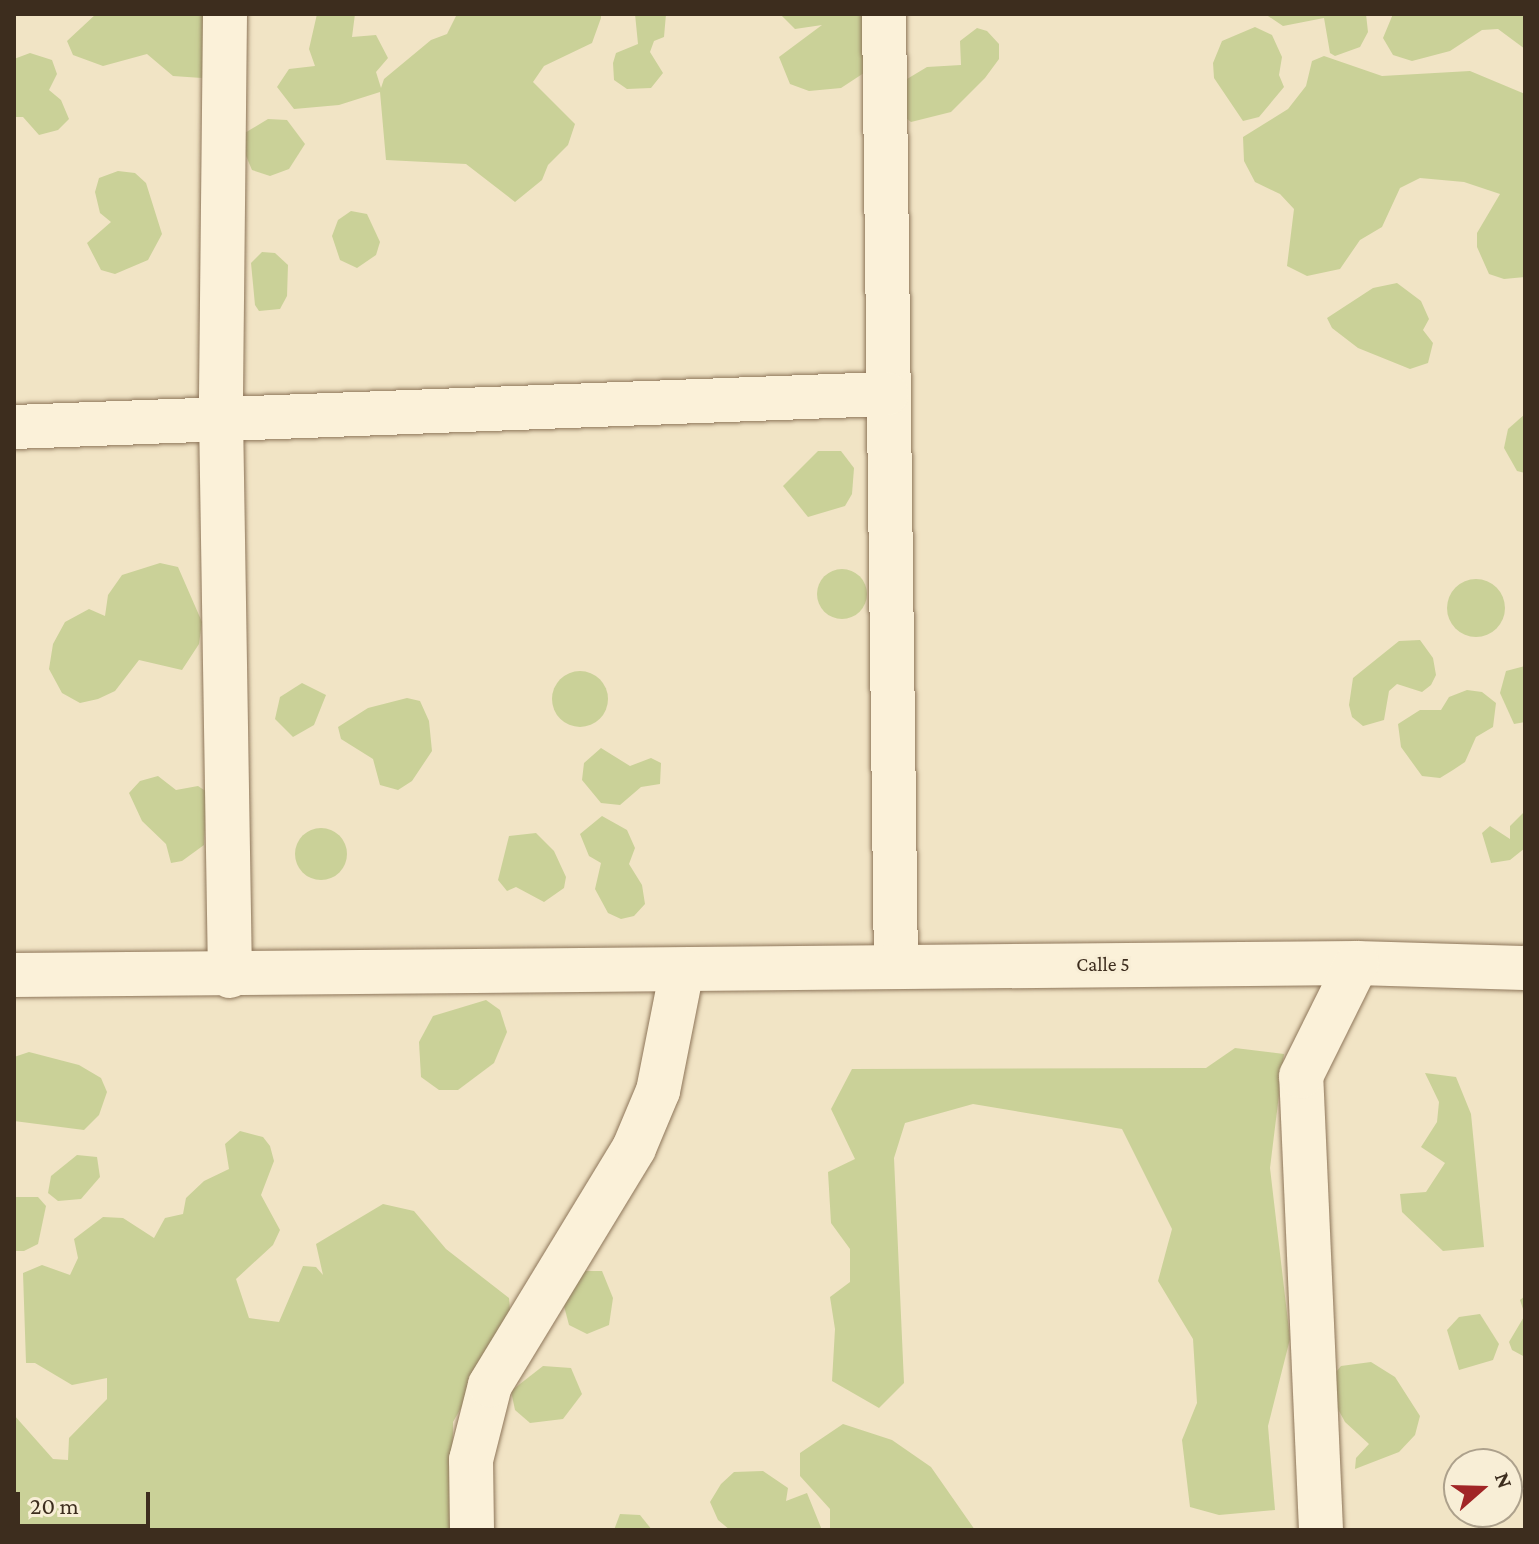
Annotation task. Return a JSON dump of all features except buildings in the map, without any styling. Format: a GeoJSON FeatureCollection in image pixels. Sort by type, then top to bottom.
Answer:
{"type":"FeatureCollection","features":[{"type":"Feature","properties":{"kind":"street"},"geometry":{"type":"LineString","coordinates":[[225,14],[221,415],[230,976]]}},
{"type":"Feature","properties":{"kind":"street"},"geometry":{"type":"LineString","coordinates":[[884,14],[886,394],[896,966]]}},
{"type":"Feature","properties":{"kind":"street"},"geometry":{"type":"LineString","coordinates":[[14,427],[221,415],[886,394]]}},
{"type":"Feature","properties":{"kind":"street"},"geometry":{"type":"LineString","coordinates":[[1321,1530],[1301,1076],[1357,963]]}},
{"type":"Feature","properties":{"kind":"street","name":"Calle 5"},"geometry":{"type":"LineString","coordinates":[[14,975],[230,976],[1357,963],[1525,968]]}},
{"type":"Feature","properties":{"kind":"street"},"geometry":{"type":"LineString","coordinates":[[472,1530],[471,1460],[490,1385],[634,1148],[658,1091],[682,970]]}},
{"type":"Feature","properties":{"kind":"green space"},"geometry":{"type":"Polygon","coordinates":[[[96,14],[215,14],[212,62],[202,78],[173,76],[147,54],[103,66],[73,55],[67,41],[96,14]]]}},
{"type":"Feature","properties":{"kind":"green space"},"geometry":{"type":"Polygon","coordinates":[[[317,14],[355,14],[352,37],[376,35],[388,58],[376,72],[381,88],[384,79],[431,40],[447,34],[457,14],[601,14],[601,18],[592,43],[544,66],[533,82],[575,124],[568,145],[548,165],[542,180],[515,202],[466,164],[386,160],[380,92],[339,105],[294,109],[277,87],[289,69],[315,66],[309,49],[317,14]]]}},
{"type":"Feature","properties":{"kind":"green space"},"geometry":{"type":"Polygon","coordinates":[[[635,14],[666,14],[664,37],[654,41],[650,52],[663,73],[651,88],[627,89],[614,80],[616,53],[638,44],[635,14]]]}},
{"type":"Feature","properties":{"kind":"green space"},"geometry":{"type":"Polygon","coordinates":[[[780,14],[869,14],[873,67],[841,88],[809,91],[790,84],[779,57],[822,25],[795,29],[780,14]]]}},
{"type":"Feature","properties":{"kind":"green space"},"geometry":{"type":"Polygon","coordinates":[[[1265,14],[1366,14],[1368,32],[1360,47],[1335,56],[1330,53],[1324,18],[1283,26],[1265,14]]]}},
{"type":"Feature","properties":{"kind":"green space"},"geometry":{"type":"Polygon","coordinates":[[[1393,14],[1525,14],[1525,49],[1498,29],[1482,30],[1450,51],[1412,61],[1393,55],[1383,38],[1393,14]]]}},
{"type":"Feature","properties":{"kind":"green space"},"geometry":{"type":"Polygon","coordinates":[[[1255,27],[1272,35],[1282,57],[1279,75],[1284,87],[1259,117],[1243,121],[1214,78],[1213,63],[1222,41],[1255,27]]]}},
{"type":"Feature","properties":{"kind":"green space"},"geometry":{"type":"Polygon","coordinates":[[[977,28],[987,31],[999,44],[999,59],[951,112],[911,122],[901,114],[897,85],[927,67],[961,65],[960,41],[977,28]]]}},
{"type":"Feature","properties":{"kind":"green space"},"geometry":{"type":"Polygon","coordinates":[[[30,53],[52,60],[57,74],[49,90],[61,100],[69,119],[58,130],[39,135],[23,117],[14,117],[14,59],[30,53]]]}},
{"type":"Feature","properties":{"kind":"green space"},"geometry":{"type":"Polygon","coordinates":[[[1324,56],[1382,76],[1470,71],[1525,94],[1525,277],[1504,279],[1489,274],[1477,247],[1477,233],[1500,194],[1464,182],[1420,178],[1400,188],[1382,227],[1360,240],[1340,269],[1307,276],[1287,266],[1294,209],[1280,194],[1255,182],[1244,161],[1243,137],[1288,109],[1306,86],[1312,61],[1324,56]]]}},
{"type":"Feature","properties":{"kind":"green space"},"geometry":{"type":"Polygon","coordinates":[[[268,119],[287,120],[305,144],[289,169],[270,176],[252,170],[238,137],[268,119]]]}},
{"type":"Feature","properties":{"kind":"green space"},"geometry":{"type":"Polygon","coordinates":[[[118,171],[135,173],[146,183],[162,234],[148,260],[115,274],[101,270],[87,243],[111,222],[100,213],[95,192],[99,178],[118,171]]]}},
{"type":"Feature","properties":{"kind":"green space"},"geometry":{"type":"Polygon","coordinates":[[[351,211],[367,214],[380,242],[376,255],[357,268],[340,260],[332,236],[338,220],[351,211]]]}},
{"type":"Feature","properties":{"kind":"green space"},"geometry":{"type":"Polygon","coordinates":[[[262,252],[275,253],[288,265],[287,296],[280,309],[259,311],[255,305],[251,263],[262,252]]]}},
{"type":"Feature","properties":{"kind":"green space"},"geometry":{"type":"Polygon","coordinates":[[[1397,283],[1421,301],[1429,319],[1423,330],[1433,343],[1428,363],[1410,369],[1358,348],[1332,328],[1327,318],[1373,288],[1397,283]]]}},
{"type":"Feature","properties":{"kind":"green space"},"geometry":{"type":"Polygon","coordinates":[[[1525,414],[1525,473],[1517,471],[1504,448],[1508,429],[1525,414]]]}},
{"type":"Feature","properties":{"kind":"green space"},"geometry":{"type":"Polygon","coordinates":[[[818,451],[841,451],[854,468],[852,494],[845,506],[808,517],[783,486],[818,451]]]}},
{"type":"Feature","properties":{"kind":"green space"},"geometry":{"type":"Polygon","coordinates":[[[160,563],[178,567],[202,622],[199,644],[182,670],[139,660],[115,691],[98,699],[80,703],[62,693],[49,669],[53,644],[65,622],[89,609],[105,616],[108,595],[122,575],[160,563]]]}},
{"type":"Feature","properties":{"kind":"green space"},"geometry":{"type":"Polygon","coordinates":[[[842,569],[860,576],[867,594],[860,612],[842,619],[824,612],[817,594],[824,576],[842,569]]]}},
{"type":"Feature","properties":{"kind":"green space"},"geometry":{"type":"Polygon","coordinates":[[[1476,579],[1487,581],[1496,588],[1503,597],[1503,619],[1496,628],[1487,635],[1476,637],[1465,635],[1456,628],[1449,619],[1447,608],[1449,597],[1456,588],[1465,581],[1476,579]]]}},
{"type":"Feature","properties":{"kind":"green space"},"geometry":{"type":"Polygon","coordinates":[[[1420,640],[1433,658],[1436,675],[1431,685],[1422,692],[1397,684],[1389,691],[1384,720],[1363,726],[1352,717],[1349,705],[1353,678],[1399,641],[1420,640]]]}},
{"type":"Feature","properties":{"kind":"green space"},"geometry":{"type":"Polygon","coordinates":[[[1525,666],[1525,722],[1514,724],[1500,693],[1506,671],[1525,666]]]}},
{"type":"Feature","properties":{"kind":"green space"},"geometry":{"type":"Polygon","coordinates":[[[580,671],[600,679],[608,699],[600,719],[580,727],[560,719],[552,699],[560,679],[580,671]]]}},
{"type":"Feature","properties":{"kind":"green space"},"geometry":{"type":"Polygon","coordinates":[[[302,683],[326,695],[314,725],[293,737],[275,719],[280,697],[302,683]]]}},
{"type":"Feature","properties":{"kind":"green space"},"geometry":{"type":"Polygon","coordinates":[[[1467,690],[1482,692],[1496,703],[1493,727],[1476,737],[1465,762],[1440,778],[1422,776],[1401,747],[1398,724],[1420,710],[1441,710],[1449,697],[1467,690]]]}},
{"type":"Feature","properties":{"kind":"green space"},"geometry":{"type":"Polygon","coordinates":[[[407,698],[420,701],[429,721],[432,751],[412,781],[398,790],[380,785],[373,759],[341,739],[338,727],[368,708],[407,698]]]}},
{"type":"Feature","properties":{"kind":"green space"},"geometry":{"type":"Polygon","coordinates":[[[601,748],[630,766],[651,758],[661,763],[660,784],[641,787],[620,805],[601,803],[582,780],[584,763],[601,748]]]}},
{"type":"Feature","properties":{"kind":"green space"},"geometry":{"type":"Polygon","coordinates":[[[158,776],[176,790],[198,786],[207,792],[204,845],[182,861],[171,863],[166,844],[142,821],[129,793],[140,781],[158,776]]]}},
{"type":"Feature","properties":{"kind":"green space"},"geometry":{"type":"Polygon","coordinates":[[[1525,811],[1525,848],[1510,860],[1491,863],[1482,833],[1490,826],[1510,839],[1510,826],[1525,811]]]}},
{"type":"Feature","properties":{"kind":"green space"},"geometry":{"type":"Polygon","coordinates":[[[602,816],[627,830],[635,848],[629,864],[642,885],[645,904],[634,916],[621,919],[608,913],[595,889],[601,863],[589,856],[580,834],[602,816]]]}},
{"type":"Feature","properties":{"kind":"green space"},"geometry":{"type":"Polygon","coordinates":[[[321,828],[339,836],[347,854],[339,872],[321,880],[303,872],[295,854],[303,836],[321,828]]]}},
{"type":"Feature","properties":{"kind":"green space"},"geometry":{"type":"Polygon","coordinates":[[[536,833],[554,851],[566,877],[564,888],[544,902],[516,887],[507,891],[498,880],[509,836],[536,833]]]}},
{"type":"Feature","properties":{"kind":"green space"},"geometry":{"type":"Polygon","coordinates":[[[486,1000],[500,1010],[507,1032],[494,1063],[458,1090],[439,1090],[421,1077],[419,1042],[433,1016],[486,1000]]]}},
{"type":"Feature","properties":{"kind":"green space"},"geometry":{"type":"Polygon","coordinates":[[[1235,1048],[1284,1054],[1270,1168],[1290,1339],[1268,1426],[1275,1510],[1219,1515],[1190,1507],[1182,1440],[1197,1403],[1193,1339],[1158,1281],[1172,1229],[1122,1129],[973,1104],[905,1123],[894,1158],[904,1383],[879,1408],[832,1381],[835,1329],[830,1297],[850,1282],[850,1249],[831,1223],[828,1172],[855,1159],[831,1109],[852,1069],[1206,1068],[1235,1048]]]}},
{"type":"Feature","properties":{"kind":"green space"},"geometry":{"type":"Polygon","coordinates":[[[29,1052],[79,1065],[101,1078],[107,1092],[99,1115],[84,1130],[14,1121],[14,1057],[29,1052]]]}},
{"type":"Feature","properties":{"kind":"green space"},"geometry":{"type":"Polygon","coordinates":[[[1425,1073],[1456,1077],[1471,1114],[1484,1247],[1443,1251],[1402,1212],[1400,1194],[1426,1192],[1445,1163],[1421,1147],[1437,1122],[1439,1102],[1425,1073]]]}},
{"type":"Feature","properties":{"kind":"green space"},"geometry":{"type":"Polygon","coordinates":[[[240,1131],[263,1137],[270,1146],[274,1161],[261,1195],[280,1230],[273,1245],[236,1279],[249,1318],[279,1322],[303,1266],[316,1267],[323,1275],[316,1244],[383,1204],[414,1211],[446,1249],[509,1298],[511,1321],[453,1422],[452,1530],[14,1530],[14,1415],[53,1459],[68,1460],[69,1438],[107,1399],[107,1378],[72,1385],[35,1363],[26,1363],[23,1273],[42,1265],[70,1275],[78,1258],[74,1239],[103,1217],[123,1218],[154,1238],[165,1218],[183,1214],[186,1198],[204,1181],[229,1169],[225,1144],[240,1131]]]}},
{"type":"Feature","properties":{"kind":"green space"},"geometry":{"type":"Polygon","coordinates":[[[77,1155],[97,1157],[100,1177],[81,1199],[58,1201],[48,1193],[51,1176],[77,1155]]]}},
{"type":"Feature","properties":{"kind":"green space"},"geometry":{"type":"Polygon","coordinates":[[[14,1197],[38,1197],[46,1206],[38,1244],[24,1251],[14,1251],[14,1197]]]}},
{"type":"Feature","properties":{"kind":"green space"},"geometry":{"type":"Polygon","coordinates":[[[584,1271],[602,1271],[613,1298],[609,1325],[587,1334],[569,1325],[564,1306],[584,1271]]]}},
{"type":"Feature","properties":{"kind":"green space"},"geometry":{"type":"Polygon","coordinates":[[[1525,1296],[1525,1315],[1520,1300],[1525,1296]]]}},
{"type":"Feature","properties":{"kind":"green space"},"geometry":{"type":"Polygon","coordinates":[[[1480,1314],[1499,1344],[1493,1360],[1459,1370],[1447,1330],[1459,1317],[1480,1314]]]}},
{"type":"Feature","properties":{"kind":"green space"},"geometry":{"type":"Polygon","coordinates":[[[1525,1315],[1525,1357],[1512,1350],[1509,1342],[1525,1315]]]}},
{"type":"Feature","properties":{"kind":"green space"},"geometry":{"type":"Polygon","coordinates":[[[1371,1362],[1395,1377],[1420,1416],[1415,1435],[1399,1452],[1355,1469],[1356,1458],[1369,1444],[1345,1422],[1325,1385],[1341,1366],[1371,1362]]]}},
{"type":"Feature","properties":{"kind":"green space"},"geometry":{"type":"Polygon","coordinates":[[[543,1366],[571,1368],[582,1394],[563,1419],[530,1423],[515,1410],[511,1391],[543,1366]]]}},
{"type":"Feature","properties":{"kind":"green space"},"geometry":{"type":"Polygon","coordinates":[[[843,1424],[892,1440],[931,1467],[975,1530],[830,1530],[830,1509],[800,1476],[800,1453],[843,1424]]]}},
{"type":"Feature","properties":{"kind":"green space"},"geometry":{"type":"Polygon","coordinates":[[[763,1471],[788,1488],[786,1501],[807,1493],[822,1530],[730,1530],[718,1520],[710,1502],[721,1484],[734,1472],[763,1471]]]}},
{"type":"Feature","properties":{"kind":"green space"},"geometry":{"type":"Polygon","coordinates":[[[620,1514],[640,1515],[652,1530],[614,1530],[620,1514]]]}}]}
